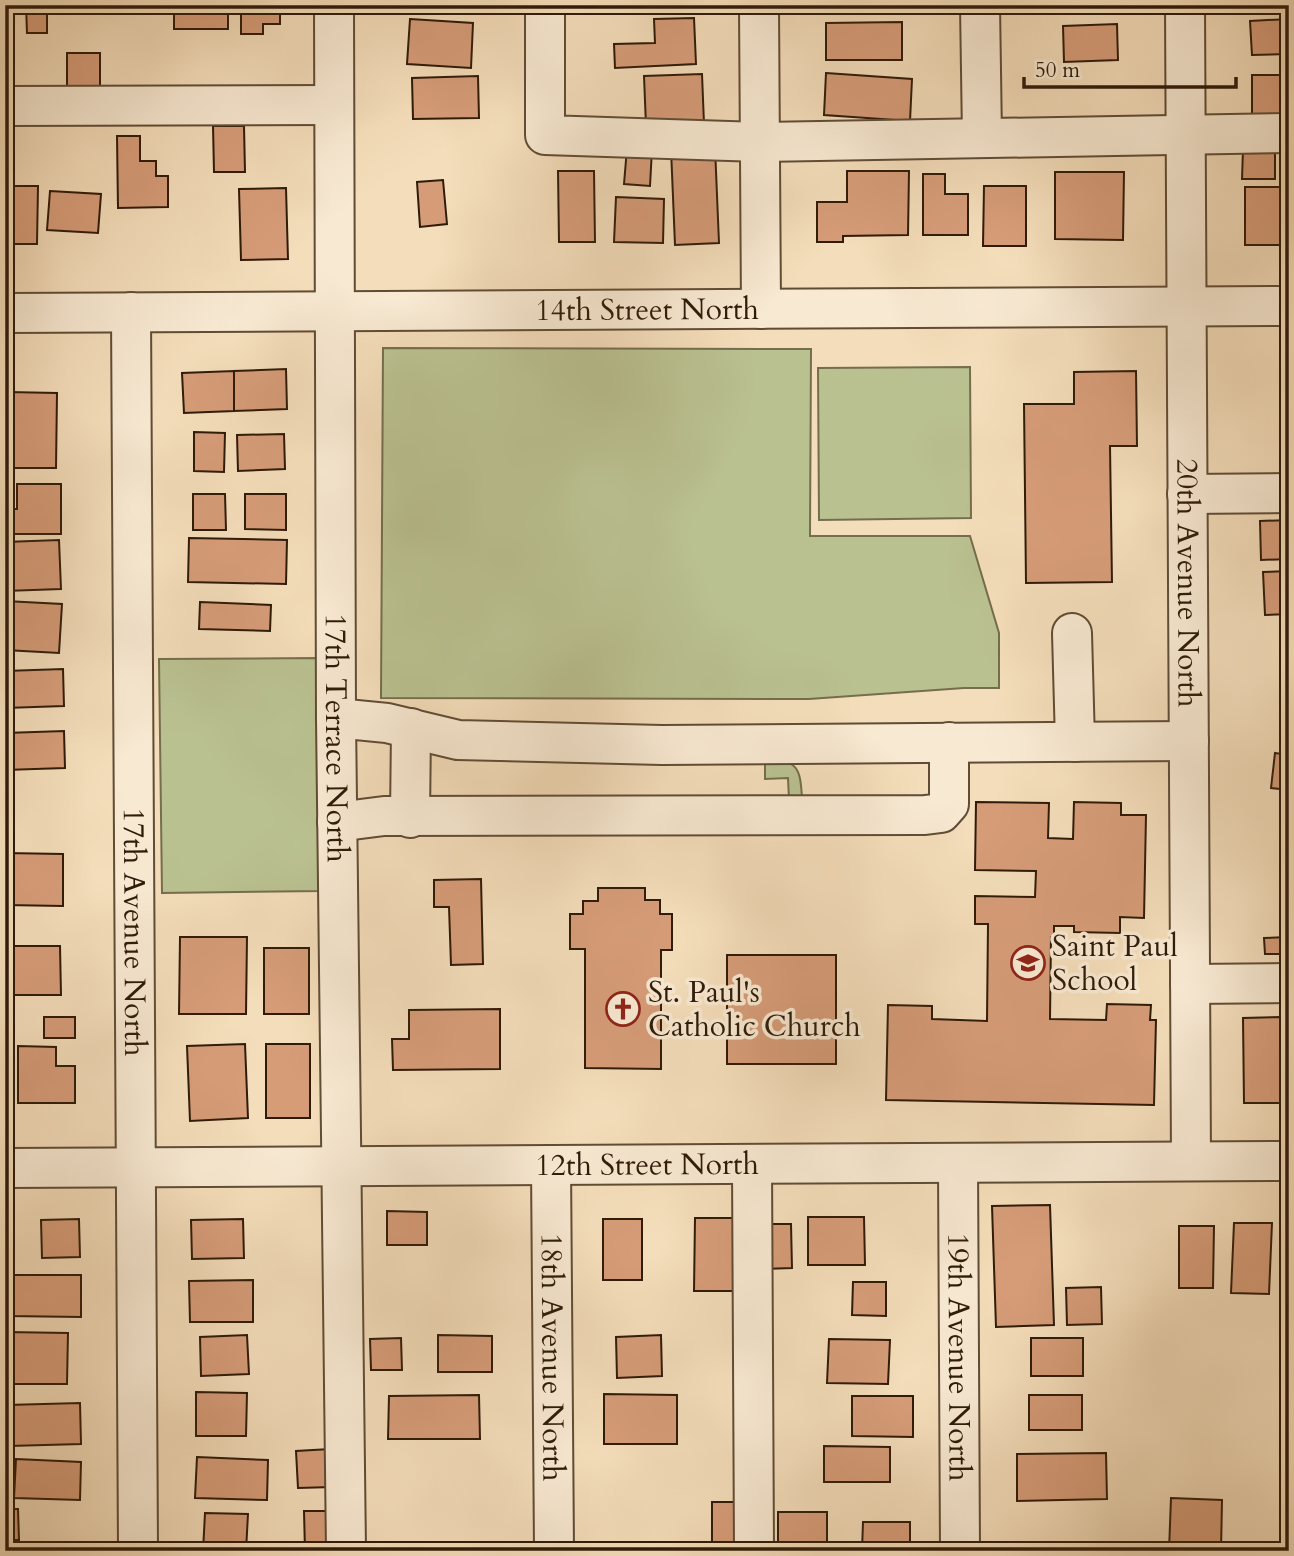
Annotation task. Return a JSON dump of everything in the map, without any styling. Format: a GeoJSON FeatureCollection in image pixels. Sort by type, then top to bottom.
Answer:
{"type":"FeatureCollection","features":[{"type":"Feature","properties":{"kind":"street"},"geometry":{"type":"LineString","coordinates":[[334,5],[336,311]]}},
{"type":"Feature","properties":{"kind":"street"},"geometry":{"type":"LineString","coordinates":[[545,5],[545,135],[760,142],[1289,133]]}},
{"type":"Feature","properties":{"kind":"street"},"geometry":{"type":"LineString","coordinates":[[759,5],[761,309]]}},
{"type":"Feature","properties":{"kind":"street"},"geometry":{"type":"LineString","coordinates":[[980,5],[982,138]]}},
{"type":"Feature","properties":{"kind":"street","name":"20th Avenue North"},"geometry":{"type":"LineString","coordinates":[[1185,5],[1191,1161]]}},
{"type":"Feature","properties":{"kind":"street"},"geometry":{"type":"LineString","coordinates":[[5,106],[334,105]]}},
{"type":"Feature","properties":{"kind":"street","name":"14th Street North"},"geometry":{"type":"LineString","coordinates":[[5,313],[1289,306]]}},
{"type":"Feature","properties":{"kind":"street","name":"17th Terrace North"},"geometry":{"type":"LineString","coordinates":[[336,311],[336,719],[346,1551]]}},
{"type":"Feature","properties":{"kind":"street","name":"17th Avenue North"},"geometry":{"type":"LineString","coordinates":[[131,312],[138,1551]]}},
{"type":"Feature","properties":{"kind":"street"},"geometry":{"type":"LineString","coordinates":[[1188,494],[1289,493]]}},
{"type":"Feature","properties":{"kind":"street"},"geometry":{"type":"LineString","coordinates":[[1072,633],[1075,742]]}},
{"type":"Feature","properties":{"kind":"street"},"geometry":{"type":"LineString","coordinates":[[336,719],[387,723],[458,740],[662,745],[1189,741]]}},
{"type":"Feature","properties":{"kind":"street"},"geometry":{"type":"LineString","coordinates":[[410,818],[411,729]]}},
{"type":"Feature","properties":{"kind":"street"},"geometry":{"type":"LineString","coordinates":[[337,822],[384,816],[925,816],[941,813],[949,804],[949,742]]}},
{"type":"Feature","properties":{"kind":"street"},"geometry":{"type":"LineString","coordinates":[[1190,984],[1289,983]]}},
{"type":"Feature","properties":{"kind":"street","name":"12th Street North"},"geometry":{"type":"LineString","coordinates":[[5,1168],[1289,1161]]}},
{"type":"Feature","properties":{"kind":"street","name":"19th Avenue North"},"geometry":{"type":"LineString","coordinates":[[958,1163],[960,1551]]}},
{"type":"Feature","properties":{"kind":"street"},"geometry":{"type":"LineString","coordinates":[[752,1164],[754,1551]]}},
{"type":"Feature","properties":{"kind":"street","name":"18th Avenue North"},"geometry":{"type":"LineString","coordinates":[[551,1165],[554,1551]]}},
{"type":"Feature","properties":{"kind":"green space"},"geometry":{"type":"Polygon","coordinates":[[[383,348],[811,349],[810,536],[970,536],[999,633],[999,688],[809,699],[381,698],[383,348]]]}},
{"type":"Feature","properties":{"kind":"green space"},"geometry":{"type":"Polygon","coordinates":[[[970,367],[971,518],[819,520],[818,368],[970,367]]]}},
{"type":"Feature","properties":{"kind":"green space"},"geometry":{"type":"Polygon","coordinates":[[[319,658],[322,891],[162,893],[159,659],[319,658]]]}},
{"type":"Feature","properties":{"kind":"green space"},"geometry":{"type":"Polygon","coordinates":[[[765,757],[784,761],[795,767],[800,779],[802,798],[789,800],[788,778],[765,779],[765,757]]]}},
{"type":"Feature","properties":{"kind":"building"},"geometry":{"type":"Polygon","coordinates":[[[26,5],[66,5],[67,10],[47,11],[47,33],[27,33],[26,5]]]}},
{"type":"Feature","properties":{"kind":"building"},"geometry":{"type":"Polygon","coordinates":[[[174,5],[228,5],[228,29],[174,29],[174,5]]]}},
{"type":"Feature","properties":{"kind":"building"},"geometry":{"type":"Polygon","coordinates":[[[241,5],[280,5],[280,24],[263,24],[263,34],[241,34],[241,5]]]}},
{"type":"Feature","properties":{"kind":"building"},"geometry":{"type":"Polygon","coordinates":[[[694,18],[696,64],[615,68],[614,44],[655,43],[654,19],[694,18]]]}},
{"type":"Feature","properties":{"kind":"building"},"geometry":{"type":"Polygon","coordinates":[[[410,19],[473,23],[471,68],[407,64],[410,19]]]}},
{"type":"Feature","properties":{"kind":"building"},"geometry":{"type":"Polygon","coordinates":[[[1289,19],[1289,54],[1252,55],[1250,21],[1289,19]]]}},
{"type":"Feature","properties":{"kind":"building"},"geometry":{"type":"Polygon","coordinates":[[[902,22],[902,60],[826,60],[826,23],[902,22]]]}},
{"type":"Feature","properties":{"kind":"building"},"geometry":{"type":"Polygon","coordinates":[[[1117,24],[1118,60],[1064,62],[1063,26],[1117,24]]]}},
{"type":"Feature","properties":{"kind":"building"},"geometry":{"type":"Polygon","coordinates":[[[67,53],[100,53],[100,87],[67,86],[67,53]]]}},
{"type":"Feature","properties":{"kind":"building"},"geometry":{"type":"Polygon","coordinates":[[[826,73],[912,79],[910,121],[824,115],[826,73]]]}},
{"type":"Feature","properties":{"kind":"building"},"geometry":{"type":"Polygon","coordinates":[[[702,74],[704,124],[646,126],[644,76],[702,74]]]}},
{"type":"Feature","properties":{"kind":"building"},"geometry":{"type":"Polygon","coordinates":[[[1252,75],[1289,75],[1289,121],[1252,121],[1252,75]]]}},
{"type":"Feature","properties":{"kind":"building"},"geometry":{"type":"Polygon","coordinates":[[[478,76],[479,118],[413,119],[412,78],[478,76]]]}},
{"type":"Feature","properties":{"kind":"building"},"geometry":{"type":"Polygon","coordinates":[[[213,126],[244,126],[245,172],[214,172],[213,126]]]}},
{"type":"Feature","properties":{"kind":"building"},"geometry":{"type":"Polygon","coordinates":[[[117,136],[140,136],[140,161],[156,161],[156,176],[168,176],[168,207],[118,208],[117,136]]]}},
{"type":"Feature","properties":{"kind":"building"},"geometry":{"type":"Polygon","coordinates":[[[715,147],[719,243],[675,245],[671,149],[715,147]]]}},
{"type":"Feature","properties":{"kind":"building"},"geometry":{"type":"Polygon","coordinates":[[[627,148],[652,149],[650,186],[624,184],[627,148]]]}},
{"type":"Feature","properties":{"kind":"building"},"geometry":{"type":"Polygon","coordinates":[[[1243,150],[1275,150],[1275,179],[1242,179],[1243,150]]]}},
{"type":"Feature","properties":{"kind":"building"},"geometry":{"type":"Polygon","coordinates":[[[558,171],[594,171],[595,242],[559,242],[558,171]]]}},
{"type":"Feature","properties":{"kind":"building"},"geometry":{"type":"Polygon","coordinates":[[[847,171],[909,171],[908,235],[843,236],[843,242],[817,242],[817,202],[847,202],[847,171]]]}},
{"type":"Feature","properties":{"kind":"building"},"geometry":{"type":"Polygon","coordinates":[[[1055,172],[1124,172],[1123,240],[1055,239],[1055,172]]]}},
{"type":"Feature","properties":{"kind":"building"},"geometry":{"type":"Polygon","coordinates":[[[923,174],[945,174],[945,194],[968,194],[968,235],[923,235],[923,174]]]}},
{"type":"Feature","properties":{"kind":"building"},"geometry":{"type":"Polygon","coordinates":[[[443,180],[447,224],[420,227],[417,182],[443,180]]]}},
{"type":"Feature","properties":{"kind":"building"},"geometry":{"type":"Polygon","coordinates":[[[5,186],[38,186],[37,244],[5,244],[5,186]]]}},
{"type":"Feature","properties":{"kind":"building"},"geometry":{"type":"Polygon","coordinates":[[[984,186],[1026,186],[1026,246],[983,246],[984,186]]]}},
{"type":"Feature","properties":{"kind":"building"},"geometry":{"type":"Polygon","coordinates":[[[1245,187],[1284,187],[1283,245],[1245,245],[1245,187]]]}},
{"type":"Feature","properties":{"kind":"building"},"geometry":{"type":"Polygon","coordinates":[[[286,188],[288,259],[241,260],[239,189],[286,188]]]}},
{"type":"Feature","properties":{"kind":"building"},"geometry":{"type":"Polygon","coordinates":[[[50,191],[101,194],[98,233],[47,230],[50,191]]]}},
{"type":"Feature","properties":{"kind":"building"},"geometry":{"type":"Polygon","coordinates":[[[616,197],[664,199],[663,243],[614,242],[616,197]]]}},
{"type":"Feature","properties":{"kind":"building"},"geometry":{"type":"Polygon","coordinates":[[[286,369],[287,409],[234,411],[234,371],[286,369]]]}},
{"type":"Feature","properties":{"kind":"building"},"geometry":{"type":"Polygon","coordinates":[[[234,371],[234,411],[184,413],[182,373],[234,371]]]}},
{"type":"Feature","properties":{"kind":"building"},"geometry":{"type":"Polygon","coordinates":[[[1136,371],[1137,446],[1110,446],[1112,582],[1026,583],[1024,404],[1074,404],[1074,372],[1136,371]]]}},
{"type":"Feature","properties":{"kind":"building"},"geometry":{"type":"Polygon","coordinates":[[[7,392],[57,393],[56,468],[6,468],[7,392]]]}},
{"type":"Feature","properties":{"kind":"building"},"geometry":{"type":"Polygon","coordinates":[[[194,432],[225,433],[224,472],[194,471],[194,432]]]}},
{"type":"Feature","properties":{"kind":"building"},"geometry":{"type":"Polygon","coordinates":[[[284,434],[285,469],[238,471],[237,435],[284,434]]]}},
{"type":"Feature","properties":{"kind":"building"},"geometry":{"type":"Polygon","coordinates":[[[17,484],[61,484],[61,534],[5,534],[5,509],[17,509],[17,484]]]}},
{"type":"Feature","properties":{"kind":"building"},"geometry":{"type":"Polygon","coordinates":[[[193,494],[225,494],[226,530],[193,530],[193,494]]]}},
{"type":"Feature","properties":{"kind":"building"},"geometry":{"type":"Polygon","coordinates":[[[245,494],[286,494],[286,530],[245,529],[245,494]]]}},
{"type":"Feature","properties":{"kind":"building"},"geometry":{"type":"Polygon","coordinates":[[[1289,520],[1289,559],[1261,560],[1260,521],[1289,520]]]}},
{"type":"Feature","properties":{"kind":"building"},"geometry":{"type":"Polygon","coordinates":[[[189,538],[287,540],[286,584],[188,582],[189,538]]]}},
{"type":"Feature","properties":{"kind":"building"},"geometry":{"type":"Polygon","coordinates":[[[59,540],[61,589],[5,591],[5,542],[59,540]]]}},
{"type":"Feature","properties":{"kind":"building"},"geometry":{"type":"Polygon","coordinates":[[[1289,571],[1289,614],[1265,615],[1263,572],[1289,571]]]}},
{"type":"Feature","properties":{"kind":"building"},"geometry":{"type":"Polygon","coordinates":[[[5,601],[62,604],[59,653],[5,650],[5,601]]]}},
{"type":"Feature","properties":{"kind":"building"},"geometry":{"type":"Polygon","coordinates":[[[200,602],[271,605],[270,631],[199,629],[200,602]]]}},
{"type":"Feature","properties":{"kind":"building"},"geometry":{"type":"Polygon","coordinates":[[[63,669],[64,706],[5,708],[5,671],[63,669]]]}},
{"type":"Feature","properties":{"kind":"building"},"geometry":{"type":"Polygon","coordinates":[[[64,731],[65,768],[5,770],[5,733],[64,731]]]}},
{"type":"Feature","properties":{"kind":"building"},"geometry":{"type":"Polygon","coordinates":[[[1275,753],[1289,755],[1289,790],[1271,788],[1275,753]]]}},
{"type":"Feature","properties":{"kind":"building"},"geometry":{"type":"Polygon","coordinates":[[[976,802],[1049,803],[1048,838],[1073,839],[1074,802],[1121,803],[1121,815],[1146,815],[1144,918],[1120,917],[1120,933],[1074,932],[1074,926],[1054,926],[1054,937],[1051,937],[1050,1019],[1106,1020],[1107,1004],[1151,1005],[1150,1020],[1156,1020],[1154,1105],[886,1100],[888,1005],[932,1006],[932,1019],[987,1021],[988,924],[975,924],[975,896],[1035,897],[1036,871],[975,870],[976,802]]]}},
{"type":"Feature","properties":{"kind":"building"},"geometry":{"type":"Polygon","coordinates":[[[5,853],[63,854],[63,906],[5,905],[5,853]]]}},
{"type":"Feature","properties":{"kind":"building"},"geometry":{"type":"Polygon","coordinates":[[[481,879],[483,964],[451,965],[449,907],[434,907],[434,880],[481,879]]]}},
{"type":"Feature","properties":{"kind":"building","name":"St. Paul's Catholic Church"},"geometry":{"type":"Polygon","coordinates":[[[598,888],[645,888],[645,900],[660,900],[660,914],[672,914],[672,950],[661,950],[661,1069],[585,1068],[585,949],[570,949],[570,914],[583,914],[583,901],[598,901],[598,888]]]}},
{"type":"Feature","properties":{"kind":"building"},"geometry":{"type":"Polygon","coordinates":[[[180,937],[247,937],[246,1014],[179,1014],[180,937]]]}},
{"type":"Feature","properties":{"kind":"building"},"geometry":{"type":"Polygon","coordinates":[[[1289,937],[1289,954],[1265,954],[1264,938],[1289,937]]]}},
{"type":"Feature","properties":{"kind":"building"},"geometry":{"type":"Polygon","coordinates":[[[11,946],[60,946],[61,995],[5,995],[5,975],[12,975],[11,946]]]}},
{"type":"Feature","properties":{"kind":"building"},"geometry":{"type":"Polygon","coordinates":[[[264,948],[309,948],[309,1014],[264,1014],[264,948]]]}},
{"type":"Feature","properties":{"kind":"building"},"geometry":{"type":"Polygon","coordinates":[[[727,955],[836,955],[836,1064],[727,1064],[727,955]]]}},
{"type":"Feature","properties":{"kind":"building"},"geometry":{"type":"Polygon","coordinates":[[[500,1009],[500,1069],[393,1070],[392,1039],[409,1039],[409,1010],[500,1009]]]}},
{"type":"Feature","properties":{"kind":"building"},"geometry":{"type":"Polygon","coordinates":[[[44,1017],[75,1017],[75,1038],[44,1038],[44,1017]]]}},
{"type":"Feature","properties":{"kind":"building"},"geometry":{"type":"Polygon","coordinates":[[[1281,1017],[1282,1103],[1244,1103],[1243,1018],[1281,1017]]]}},
{"type":"Feature","properties":{"kind":"building"},"geometry":{"type":"Polygon","coordinates":[[[245,1044],[248,1118],[190,1121],[187,1046],[245,1044]]]}},
{"type":"Feature","properties":{"kind":"building"},"geometry":{"type":"Polygon","coordinates":[[[266,1044],[310,1044],[310,1118],[266,1118],[266,1044]]]}},
{"type":"Feature","properties":{"kind":"building"},"geometry":{"type":"Polygon","coordinates":[[[18,1046],[56,1047],[56,1066],[75,1066],[75,1103],[18,1103],[18,1046]]]}},
{"type":"Feature","properties":{"kind":"building"},"geometry":{"type":"Polygon","coordinates":[[[1050,1205],[1054,1325],[996,1327],[992,1206],[1050,1205]]]}},
{"type":"Feature","properties":{"kind":"building"},"geometry":{"type":"Polygon","coordinates":[[[387,1211],[427,1212],[427,1245],[387,1245],[387,1211]]]}},
{"type":"Feature","properties":{"kind":"building"},"geometry":{"type":"Polygon","coordinates":[[[808,1217],[864,1217],[865,1265],[808,1265],[808,1217]]]}},
{"type":"Feature","properties":{"kind":"building"},"geometry":{"type":"Polygon","coordinates":[[[695,1218],[742,1218],[741,1291],[694,1291],[695,1218]]]}},
{"type":"Feature","properties":{"kind":"building"},"geometry":{"type":"Polygon","coordinates":[[[79,1219],[80,1257],[42,1258],[41,1220],[79,1219]]]}},
{"type":"Feature","properties":{"kind":"building"},"geometry":{"type":"Polygon","coordinates":[[[243,1219],[244,1258],[192,1259],[191,1220],[243,1219]]]}},
{"type":"Feature","properties":{"kind":"building"},"geometry":{"type":"Polygon","coordinates":[[[603,1219],[642,1219],[642,1280],[603,1280],[603,1219]]]}},
{"type":"Feature","properties":{"kind":"building"},"geometry":{"type":"Polygon","coordinates":[[[1234,1223],[1272,1223],[1269,1294],[1231,1293],[1234,1223]]]}},
{"type":"Feature","properties":{"kind":"building"},"geometry":{"type":"Polygon","coordinates":[[[763,1224],[791,1224],[792,1268],[763,1269],[763,1224]]]}},
{"type":"Feature","properties":{"kind":"building"},"geometry":{"type":"Polygon","coordinates":[[[1179,1226],[1214,1226],[1213,1288],[1179,1288],[1179,1226]]]}},
{"type":"Feature","properties":{"kind":"building"},"geometry":{"type":"Polygon","coordinates":[[[7,1275],[81,1275],[81,1317],[7,1316],[7,1275]]]}},
{"type":"Feature","properties":{"kind":"building"},"geometry":{"type":"Polygon","coordinates":[[[253,1280],[253,1322],[190,1322],[189,1281],[253,1280]]]}},
{"type":"Feature","properties":{"kind":"building"},"geometry":{"type":"Polygon","coordinates":[[[853,1282],[886,1282],[886,1316],[852,1315],[853,1282]]]}},
{"type":"Feature","properties":{"kind":"building"},"geometry":{"type":"Polygon","coordinates":[[[1101,1287],[1102,1324],[1067,1325],[1066,1288],[1101,1287]]]}},
{"type":"Feature","properties":{"kind":"building"},"geometry":{"type":"Polygon","coordinates":[[[6,1332],[68,1333],[67,1384],[6,1384],[6,1332]]]}},
{"type":"Feature","properties":{"kind":"building"},"geometry":{"type":"Polygon","coordinates":[[[247,1335],[249,1374],[201,1376],[200,1337],[247,1335]]]}},
{"type":"Feature","properties":{"kind":"building"},"geometry":{"type":"Polygon","coordinates":[[[438,1335],[492,1336],[492,1372],[438,1372],[438,1335]]]}},
{"type":"Feature","properties":{"kind":"building"},"geometry":{"type":"Polygon","coordinates":[[[661,1335],[662,1376],[617,1378],[616,1337],[661,1335]]]}},
{"type":"Feature","properties":{"kind":"building"},"geometry":{"type":"Polygon","coordinates":[[[401,1338],[402,1370],[371,1370],[370,1339],[401,1338]]]}},
{"type":"Feature","properties":{"kind":"building"},"geometry":{"type":"Polygon","coordinates":[[[1031,1338],[1083,1338],[1083,1376],[1031,1376],[1031,1338]]]}},
{"type":"Feature","properties":{"kind":"building"},"geometry":{"type":"Polygon","coordinates":[[[829,1339],[890,1340],[888,1384],[827,1383],[829,1339]]]}},
{"type":"Feature","properties":{"kind":"building"},"geometry":{"type":"Polygon","coordinates":[[[196,1392],[247,1393],[246,1436],[196,1436],[196,1392]]]}},
{"type":"Feature","properties":{"kind":"building"},"geometry":{"type":"Polygon","coordinates":[[[604,1394],[677,1395],[677,1444],[604,1444],[604,1394]]]}},
{"type":"Feature","properties":{"kind":"building"},"geometry":{"type":"Polygon","coordinates":[[[479,1395],[480,1439],[388,1439],[389,1396],[479,1395]]]}},
{"type":"Feature","properties":{"kind":"building"},"geometry":{"type":"Polygon","coordinates":[[[1029,1395],[1082,1395],[1082,1430],[1029,1430],[1029,1395]]]}},
{"type":"Feature","properties":{"kind":"building"},"geometry":{"type":"Polygon","coordinates":[[[852,1396],[913,1396],[913,1437],[852,1436],[852,1396]]]}},
{"type":"Feature","properties":{"kind":"building"},"geometry":{"type":"Polygon","coordinates":[[[80,1403],[81,1444],[9,1446],[7,1405],[80,1403]]]}},
{"type":"Feature","properties":{"kind":"building"},"geometry":{"type":"Polygon","coordinates":[[[824,1446],[890,1447],[890,1482],[824,1482],[824,1446]]]}},
{"type":"Feature","properties":{"kind":"building"},"geometry":{"type":"Polygon","coordinates":[[[330,1449],[332,1487],[298,1488],[296,1451],[330,1449]]]}},
{"type":"Feature","properties":{"kind":"building"},"geometry":{"type":"Polygon","coordinates":[[[1106,1453],[1107,1499],[1017,1501],[1017,1454],[1106,1453]]]}},
{"type":"Feature","properties":{"kind":"building"},"geometry":{"type":"Polygon","coordinates":[[[197,1457],[268,1460],[267,1500],[195,1498],[197,1457]]]}},
{"type":"Feature","properties":{"kind":"building"},"geometry":{"type":"Polygon","coordinates":[[[16,1459],[81,1462],[80,1500],[14,1498],[16,1459]]]}},
{"type":"Feature","properties":{"kind":"building"},"geometry":{"type":"Polygon","coordinates":[[[1171,1498],[1222,1500],[1221,1551],[1169,1551],[1171,1498]]]}},
{"type":"Feature","properties":{"kind":"building"},"geometry":{"type":"Polygon","coordinates":[[[712,1502],[752,1502],[753,1551],[712,1551],[712,1502]]]}},
{"type":"Feature","properties":{"kind":"building"},"geometry":{"type":"Polygon","coordinates":[[[5,1509],[18,1509],[19,1540],[5,1540],[5,1509]]]}},
{"type":"Feature","properties":{"kind":"building"},"geometry":{"type":"Polygon","coordinates":[[[304,1511],[339,1511],[340,1551],[305,1551],[304,1511]]]}},
{"type":"Feature","properties":{"kind":"building"},"geometry":{"type":"Polygon","coordinates":[[[778,1512],[827,1512],[827,1551],[778,1551],[778,1512]]]}},
{"type":"Feature","properties":{"kind":"building"},"geometry":{"type":"Polygon","coordinates":[[[205,1513],[248,1514],[246,1551],[203,1551],[205,1513]]]}},
{"type":"Feature","properties":{"kind":"building"},"geometry":{"type":"Polygon","coordinates":[[[863,1522],[910,1522],[910,1551],[862,1551],[863,1522]]]}},
{"type":"Feature","properties":{"kind":"place","name":"Saint Paul School"},"geometry":{"type":"Point","coordinates":[1028,963]}},
{"type":"Feature","properties":{"kind":"place","name":"St. Paul's Catholic Church"},"geometry":{"type":"Point","coordinates":[623,1009]}}]}
